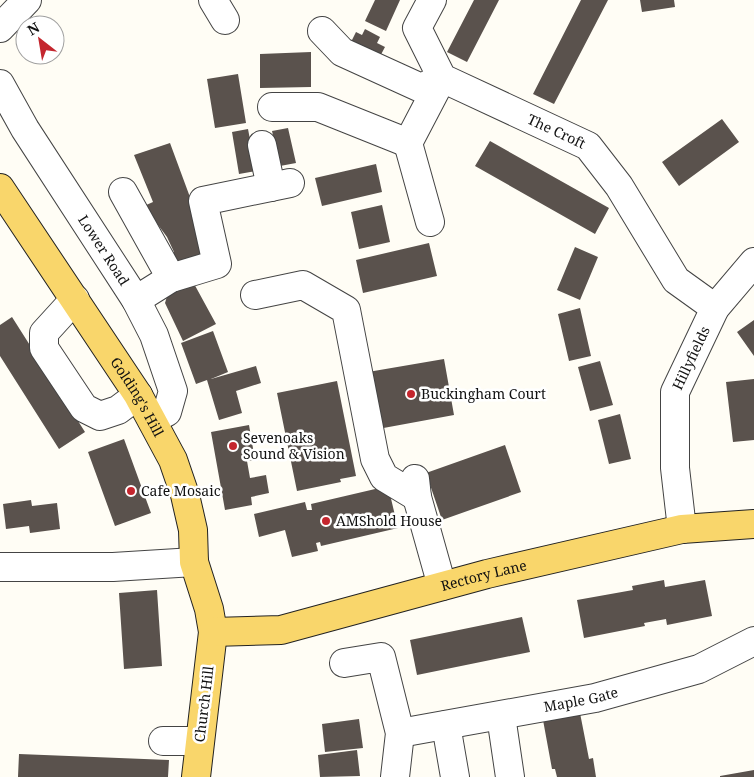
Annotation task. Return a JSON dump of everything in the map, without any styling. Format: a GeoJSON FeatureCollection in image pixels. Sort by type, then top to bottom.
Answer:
{"type":"FeatureCollection","features":[{"type":"Feature","properties":{"kind":"main road","name":"Golding's Hill"},"geometry":{"type":"LineString","coordinates":[[0,188],[138,395],[172,460],[185,495],[193,530],[194,562],[209,609],[213,632]]}},
{"type":"Feature","properties":{"kind":"main road","name":"Rectory Lane"},"geometry":{"type":"LineString","coordinates":[[213,632],[281,630],[442,586],[682,529],[754,524]]}},
{"type":"Feature","properties":{"kind":"main road","name":"Church Hill"},"geometry":{"type":"LineString","coordinates":[[196,777],[213,632]]}},
{"type":"Feature","properties":{"kind":"street"},"geometry":{"type":"LineString","coordinates":[[0,28],[27,0]]}},
{"type":"Feature","properties":{"kind":"street"},"geometry":{"type":"LineString","coordinates":[[432,0],[418,28],[442,78]]}},
{"type":"Feature","properties":{"kind":"street"},"geometry":{"type":"LineString","coordinates":[[322,31],[342,52],[421,88],[442,78]]}},
{"type":"Feature","properties":{"kind":"street"},"geometry":{"type":"LineString","coordinates":[[430,222],[408,143],[442,78]]}},
{"type":"Feature","properties":{"kind":"street","name":"The Croft"},"geometry":{"type":"LineString","coordinates":[[442,78],[588,146],[619,186],[676,280],[715,308]]}},
{"type":"Feature","properties":{"kind":"street","name":"Lower Road"},"geometry":{"type":"LineString","coordinates":[[0,84],[25,129],[136,300],[154,335],[173,390],[166,412],[152,420]]}},
{"type":"Feature","properties":{"kind":"street"},"geometry":{"type":"LineString","coordinates":[[272,107],[318,107],[408,143]]}},
{"type":"Feature","properties":{"kind":"street"},"geometry":{"type":"LineString","coordinates":[[136,300],[171,278],[217,264],[203,201],[281,185],[262,145]]}},
{"type":"Feature","properties":{"kind":"street"},"geometry":{"type":"LineString","coordinates":[[123,192],[171,278]]}},
{"type":"Feature","properties":{"kind":"street","name":"Hillyfields"},"geometry":{"type":"LineString","coordinates":[[682,529],[675,468],[675,392],[715,308],[754,262]]}},
{"type":"Feature","properties":{"kind":"street"},"geometry":{"type":"LineString","coordinates":[[255,295],[303,285],[346,310],[375,459],[384,477],[415,485],[442,586]]}},
{"type":"Feature","properties":{"kind":"street"},"geometry":{"type":"LineString","coordinates":[[74,298],[44,332],[44,348],[84,408],[100,416],[118,410],[138,395]]}},
{"type":"Feature","properties":{"kind":"street"},"geometry":{"type":"LineString","coordinates":[[0,567],[113,567],[194,562]]}},
{"type":"Feature","properties":{"kind":"street","name":"Maple Gate"},"geometry":{"type":"LineString","coordinates":[[400,733],[595,698],[699,669],[754,642]]}},
{"type":"Feature","properties":{"kind":"street"},"geometry":{"type":"LineString","coordinates":[[344,663],[380,657],[400,733],[395,777]]}},
{"type":"Feature","properties":{"kind":"street"},"geometry":{"type":"LineString","coordinates":[[501,716],[510,777]]}},
{"type":"Feature","properties":{"kind":"street"},"geometry":{"type":"LineString","coordinates":[[446,725],[455,777]]}},
{"type":"Feature","properties":{"kind":"street"},"geometry":{"type":"LineString","coordinates":[[163,741],[199,741]]}},
{"type":"Feature","properties":{"kind":"building"},"geometry":{"type":"Polygon","coordinates":[[[375,0],[400,0],[386,31],[365,21],[375,0]]]}},
{"type":"Feature","properties":{"kind":"building"},"geometry":{"type":"Polygon","coordinates":[[[474,0],[499,0],[467,62],[447,52],[474,0]]]}},
{"type":"Feature","properties":{"kind":"building"},"geometry":{"type":"Polygon","coordinates":[[[581,0],[608,0],[554,104],[533,94],[581,0]]]}},
{"type":"Feature","properties":{"kind":"building"},"geometry":{"type":"Polygon","coordinates":[[[640,0],[674,0],[675,7],[642,12],[640,0]]]}},
{"type":"Feature","properties":{"kind":"building"},"geometry":{"type":"Polygon","coordinates":[[[365,29],[380,37],[377,43],[385,47],[377,62],[348,48],[356,32],[362,35],[365,29]]]}},
{"type":"Feature","properties":{"kind":"building"},"geometry":{"type":"Polygon","coordinates":[[[311,52],[311,87],[260,88],[260,54],[311,52]]]}},
{"type":"Feature","properties":{"kind":"building"},"geometry":{"type":"Polygon","coordinates":[[[238,74],[246,123],[215,128],[207,79],[238,74]]]}},
{"type":"Feature","properties":{"kind":"building"},"geometry":{"type":"Polygon","coordinates":[[[722,119],[739,142],[679,186],[662,162],[722,119]]]}},
{"type":"Feature","properties":{"kind":"building"},"geometry":{"type":"Polygon","coordinates":[[[288,128],[296,163],[280,166],[272,131],[288,128]]]}},
{"type":"Feature","properties":{"kind":"building"},"geometry":{"type":"Polygon","coordinates":[[[248,129],[256,171],[239,174],[232,132],[248,129]]]}},
{"type":"Feature","properties":{"kind":"building"},"geometry":{"type":"Polygon","coordinates":[[[490,141],[609,208],[595,234],[475,166],[490,141]]]}},
{"type":"Feature","properties":{"kind":"building"},"geometry":{"type":"Polygon","coordinates":[[[170,143],[211,254],[174,269],[174,252],[167,237],[144,206],[153,202],[134,155],[170,143]]]}},
{"type":"Feature","properties":{"kind":"building"},"geometry":{"type":"Polygon","coordinates":[[[376,164],[382,192],[322,206],[315,178],[376,164]]]}},
{"type":"Feature","properties":{"kind":"building"},"geometry":{"type":"Polygon","coordinates":[[[382,205],[390,242],[359,249],[351,212],[382,205]]]}},
{"type":"Feature","properties":{"kind":"building"},"geometry":{"type":"Polygon","coordinates":[[[429,243],[437,276],[363,293],[356,260],[429,243]]]}},
{"type":"Feature","properties":{"kind":"building"},"geometry":{"type":"Polygon","coordinates":[[[575,247],[598,257],[580,300],[557,290],[575,247]]]}},
{"type":"Feature","properties":{"kind":"building"},"geometry":{"type":"Polygon","coordinates":[[[192,280],[216,324],[183,341],[165,303],[168,293],[192,280]]]}},
{"type":"Feature","properties":{"kind":"building"},"geometry":{"type":"Polygon","coordinates":[[[580,308],[591,356],[569,361],[558,314],[580,308]]]}},
{"type":"Feature","properties":{"kind":"building"},"geometry":{"type":"Polygon","coordinates":[[[12,317],[85,432],[59,449],[0,356],[0,325],[12,317]]]}},
{"type":"Feature","properties":{"kind":"building"},"geometry":{"type":"Polygon","coordinates":[[[754,320],[754,356],[737,332],[754,320]]]}},
{"type":"Feature","properties":{"kind":"building"},"geometry":{"type":"Polygon","coordinates":[[[213,331],[228,372],[211,379],[256,366],[261,383],[236,391],[242,413],[219,420],[207,380],[196,384],[181,343],[213,331]]]}},
{"type":"Feature","properties":{"kind":"building","name":"Buckingham Court"},"geometry":{"type":"Polygon","coordinates":[[[444,359],[454,415],[378,429],[368,372],[444,359]]]}},
{"type":"Feature","properties":{"kind":"building"},"geometry":{"type":"Polygon","coordinates":[[[600,361],[613,405],[590,411],[578,367],[600,361]]]}},
{"type":"Feature","properties":{"kind":"building"},"geometry":{"type":"Polygon","coordinates":[[[754,379],[754,440],[733,442],[726,382],[754,379]]]}},
{"type":"Feature","properties":{"kind":"building"},"geometry":{"type":"Polygon","coordinates":[[[337,381],[356,476],[340,479],[341,482],[297,491],[277,393],[337,381]]]}},
{"type":"Feature","properties":{"kind":"building"},"geometry":{"type":"Polygon","coordinates":[[[620,414],[631,459],[609,464],[598,420],[620,414]]]}},
{"type":"Feature","properties":{"kind":"building"},"geometry":{"type":"Polygon","coordinates":[[[249,425],[255,460],[247,461],[250,478],[266,475],[269,493],[251,497],[252,505],[225,510],[211,432],[249,425]]]}},
{"type":"Feature","properties":{"kind":"building"},"geometry":{"type":"Polygon","coordinates":[[[124,439],[151,513],[115,526],[88,452],[124,439]]]}},
{"type":"Feature","properties":{"kind":"building"},"geometry":{"type":"Polygon","coordinates":[[[505,445],[521,492],[442,520],[426,473],[505,445]]]}},
{"type":"Feature","properties":{"kind":"building","name":"AMShold House"},"geometry":{"type":"Polygon","coordinates":[[[388,486],[398,528],[321,546],[320,542],[316,543],[318,551],[292,557],[285,530],[259,537],[254,514],[305,502],[307,510],[312,510],[311,504],[388,486]]]}},
{"type":"Feature","properties":{"kind":"building"},"geometry":{"type":"Polygon","coordinates":[[[31,500],[32,506],[57,503],[60,529],[30,533],[29,526],[6,529],[3,504],[31,500]]]}},
{"type":"Feature","properties":{"kind":"building"},"geometry":{"type":"Polygon","coordinates":[[[664,580],[665,587],[705,580],[712,616],[667,625],[666,619],[644,623],[645,626],[584,638],[577,600],[633,590],[632,586],[664,580]]]}},
{"type":"Feature","properties":{"kind":"building"},"geometry":{"type":"Polygon","coordinates":[[[157,590],[162,666],[124,669],[119,593],[157,590]]]}},
{"type":"Feature","properties":{"kind":"building"},"geometry":{"type":"Polygon","coordinates":[[[522,617],[530,652],[417,675],[410,640],[522,617]]]}},
{"type":"Feature","properties":{"kind":"building"},"geometry":{"type":"Polygon","coordinates":[[[580,713],[589,759],[593,758],[596,777],[557,777],[555,769],[552,769],[543,720],[580,713]]]}},
{"type":"Feature","properties":{"kind":"building"},"geometry":{"type":"Polygon","coordinates":[[[359,719],[363,748],[325,752],[322,724],[359,719]]]}},
{"type":"Feature","properties":{"kind":"building"},"geometry":{"type":"Polygon","coordinates":[[[357,750],[360,776],[320,777],[318,755],[357,750]]]}},
{"type":"Feature","properties":{"kind":"building"},"geometry":{"type":"Polygon","coordinates":[[[19,754],[169,760],[168,777],[18,777],[19,754]]]}},
{"type":"Feature","properties":{"kind":"building"},"geometry":{"type":"Polygon","coordinates":[[[754,770],[754,777],[720,777],[720,776],[754,770]]]}},
{"type":"Feature","properties":{"kind":"place","name":"Buckingham Court"},"geometry":{"type":"Point","coordinates":[411,394]}},
{"type":"Feature","properties":{"kind":"place","name":"Sevenoaks Sound & Vision"},"geometry":{"type":"Point","coordinates":[233,446]}},
{"type":"Feature","properties":{"kind":"place","name":"Cafe Mosaic"},"geometry":{"type":"Point","coordinates":[131,491]}},
{"type":"Feature","properties":{"kind":"place","name":"AMShold House"},"geometry":{"type":"Point","coordinates":[326,521]}}]}
